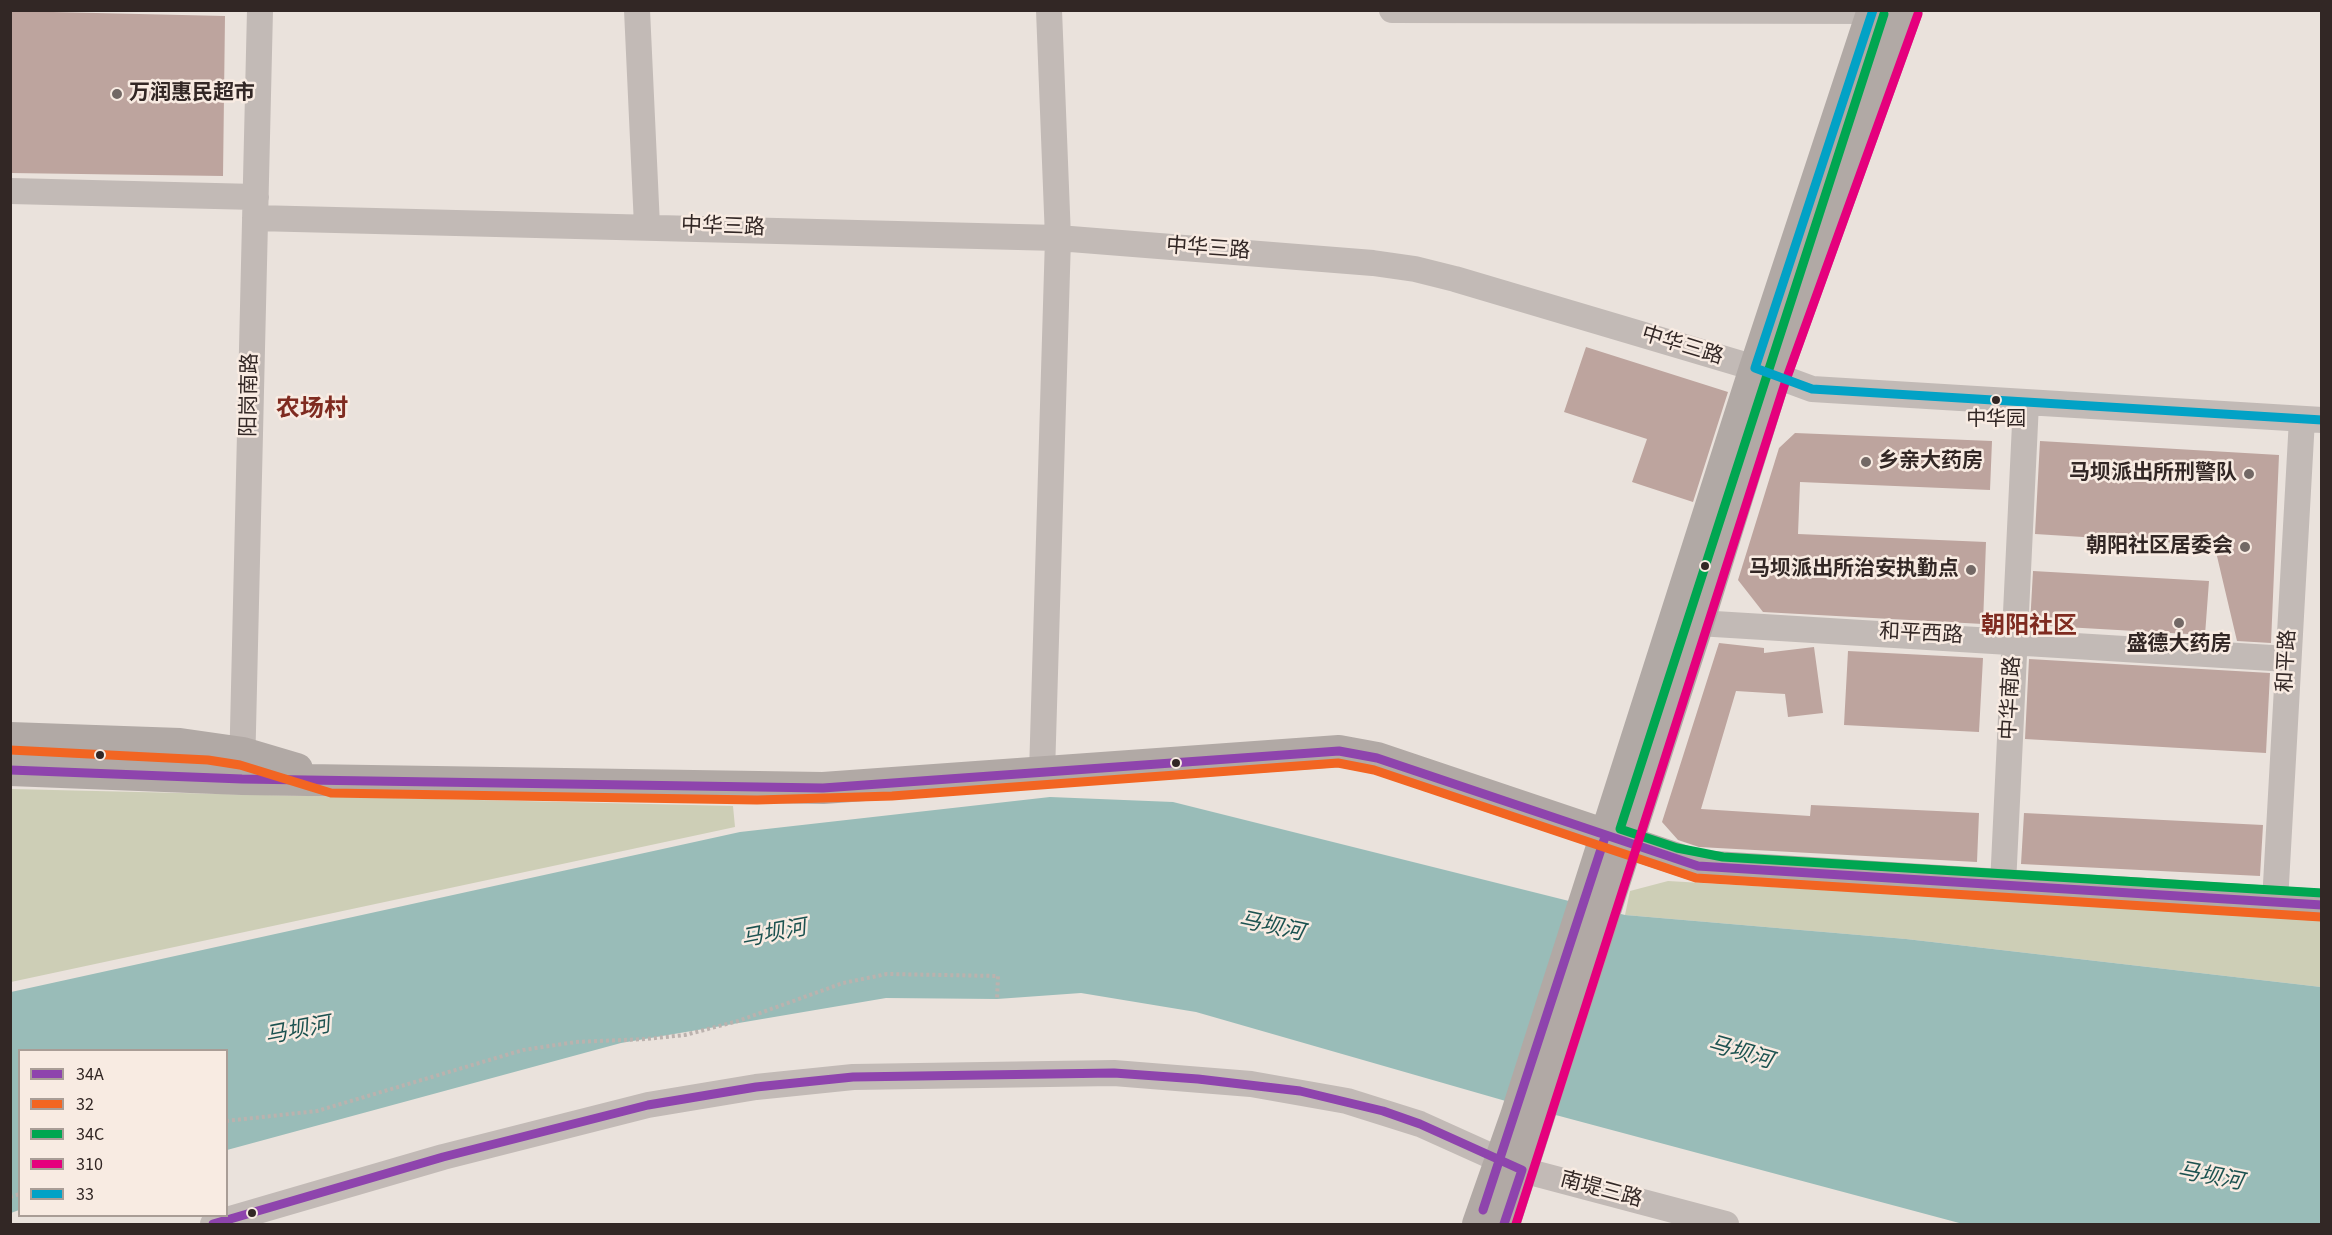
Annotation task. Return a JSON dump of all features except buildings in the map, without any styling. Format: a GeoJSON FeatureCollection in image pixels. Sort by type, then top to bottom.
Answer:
{"type":"FeatureCollection","features":[{"type":"Feature","properties":{"kind":"main road"},"geometry":{"type":"LineString","coordinates":[[1478,1224],[1511,1166],[1527,1119],[1765,372],[1873,11]]}},
{"type":"Feature","properties":{"kind":"main road"},"geometry":{"type":"LineString","coordinates":[[1616,841],[1698,623],[1765,372],[1904,17]]}},
{"type":"Feature","properties":{"kind":"main road"},"geometry":{"type":"LineString","coordinates":[[10,738],[180,744],[242,766],[332,781],[757,789],[891,784],[1315,752],[1361,753],[1698,867],[2322,905]]}},
{"type":"Feature","properties":{"kind":"main road"},"geometry":{"type":"LineString","coordinates":[[10,770],[242,766]]}},
{"type":"Feature","properties":{"kind":"main road"},"geometry":{"type":"LineString","coordinates":[[1504,1224],[1511,1166]]}},
{"type":"Feature","properties":{"kind":"street","name":"阳岗南路"},"geometry":{"type":"LineString","coordinates":[[242,766],[260,10]]}},
{"type":"Feature","properties":{"kind":"street"},"geometry":{"type":"LineString","coordinates":[[637,10],[647,226]]}},
{"type":"Feature","properties":{"kind":"street"},"geometry":{"type":"LineString","coordinates":[[1042,772],[1058,238],[1049,10]]}},
{"type":"Feature","properties":{"kind":"street"},"geometry":{"type":"LineString","coordinates":[[1392,10],[1873,11],[1904,17]]}},
{"type":"Feature","properties":{"kind":"street","name":"中华三路"},"geometry":{"type":"LineString","coordinates":[[10,191],[256,207],[647,226],[1058,238],[1373,263],[1415,268],[1765,372],[1812,389],[2312,420]]}},
{"type":"Feature","properties":{"kind":"street","name":"中华南路"},"geometry":{"type":"LineString","coordinates":[[2003,885],[2026,403]]}},
{"type":"Feature","properties":{"kind":"street","name":"和平路"},"geometry":{"type":"LineString","coordinates":[[2275,902],[2288,658],[2312,420]]}},
{"type":"Feature","properties":{"kind":"street","name":"和平西路"},"geometry":{"type":"LineString","coordinates":[[1698,623],[2288,658]]}},
{"type":"Feature","properties":{"kind":"street","name":"南堤三路"},"geometry":{"type":"LineString","coordinates":[[213,1224],[443,1157],[648,1105],[756,1087],[853,1077],[1114,1073],[1251,1084],[1300,1091],[1383,1111],[1454,1139],[1511,1166],[1726,1224]]}},
{"type":"Feature","properties":{"kind":"path"},"geometry":{"type":"LineString","coordinates":[[228,1121],[317,1111],[523,1050],[576,1042],[646,1040],[685,1035],[748,1018],[843,983],[876,976],[915,974],[998,976],[997,999]]}},
{"type":"Feature","properties":{"kind":"green space"},"geometry":{"type":"Polygon","coordinates":[[[11,789],[733,806],[735,827],[11,982],[11,789]]]}},
{"type":"Feature","properties":{"kind":"green space"},"geometry":{"type":"Polygon","coordinates":[[[1668,881],[2321,919],[2321,987],[1906,939],[1625,915],[1630,891],[1668,881]]]}},
{"type":"Feature","properties":{"kind":"water","name":"马坝河"},"geometry":{"type":"Polygon","coordinates":[[[1050,797],[1173,802],[1625,915],[1906,939],[2321,987],[2321,1224],[1963,1224],[1537,1110],[1196,1012],[1081,993],[997,999],[886,998],[621,1043],[228,1150],[228,1049],[18,1049],[18,1210],[11,1213],[11,992],[740,832],[1050,797]]]}},
{"type":"Feature","properties":{"kind":"transit line","name":"33"},"geometry":{"type":"LineString","coordinates":[[1873,10],[1755,368],[1812,389],[2322,420]]}},
{"type":"Feature","properties":{"kind":"transit line","name":"34C"},"geometry":{"type":"LineString","coordinates":[[1884,14],[1620,829],[1677,848],[1723,857],[2322,893]]}},
{"type":"Feature","properties":{"kind":"transit line","name":"310"},"geometry":{"type":"LineString","coordinates":[[1516,1224],[1786,380],[1918,14]]}},
{"type":"Feature","properties":{"kind":"transit line","name":"32"},"geometry":{"type":"LineString","coordinates":[[10,750],[208,760],[240,765],[331,793],[757,800],[892,796],[1338,763],[1374,770],[1696,878],[2321,917]]}},
{"type":"Feature","properties":{"kind":"transit line","name":"34A"},"geometry":{"type":"LineString","coordinates":[[10,770],[242,779],[823,788],[1339,751],[1377,758],[1698,866],[2322,905]]}},
{"type":"Feature","properties":{"kind":"transit line","name":"34A"},"geometry":{"type":"LineString","coordinates":[[1483,1210],[1605,837]]}},
{"type":"Feature","properties":{"kind":"transit line","name":"34A"},"geometry":{"type":"LineString","coordinates":[[213,1224],[443,1157],[648,1105],[756,1087],[853,1077],[1114,1073],[1198,1079],[1300,1091],[1383,1111],[1420,1124],[1522,1170],[1504,1224]]}},
{"type":"Feature","properties":{"kind":"place","name":"万润惠民超市"},"geometry":{"type":"Point","coordinates":[117,94]}},
{"type":"Feature","properties":{"kind":"place","name":"中华园"},"geometry":{"type":"Point","coordinates":[1996,400]}},
{"type":"Feature","properties":{"kind":"place","name":"乡亲大药房"},"geometry":{"type":"Point","coordinates":[1866,462]}},
{"type":"Feature","properties":{"kind":"place","name":"马坝派出所刑警队"},"geometry":{"type":"Point","coordinates":[2249,474]}},
{"type":"Feature","properties":{"kind":"place","name":"朝阳社区居委会"},"geometry":{"type":"Point","coordinates":[2245,547]}},
{"type":"Feature","properties":{"kind":"place","name":"马坝派出所治安执勤点"},"geometry":{"type":"Point","coordinates":[1971,570]}},
{"type":"Feature","properties":{"kind":"place","name":"盛德大药房"},"geometry":{"type":"Point","coordinates":[2179,623]}},
{"type":"Feature","properties":{"kind":"district","name":"农场村"},"geometry":{"type":"Point","coordinates":[312,411]}},
{"type":"Feature","properties":{"kind":"district","name":"朝阳社区"},"geometry":{"type":"Point","coordinates":[2029,628]}}]}
